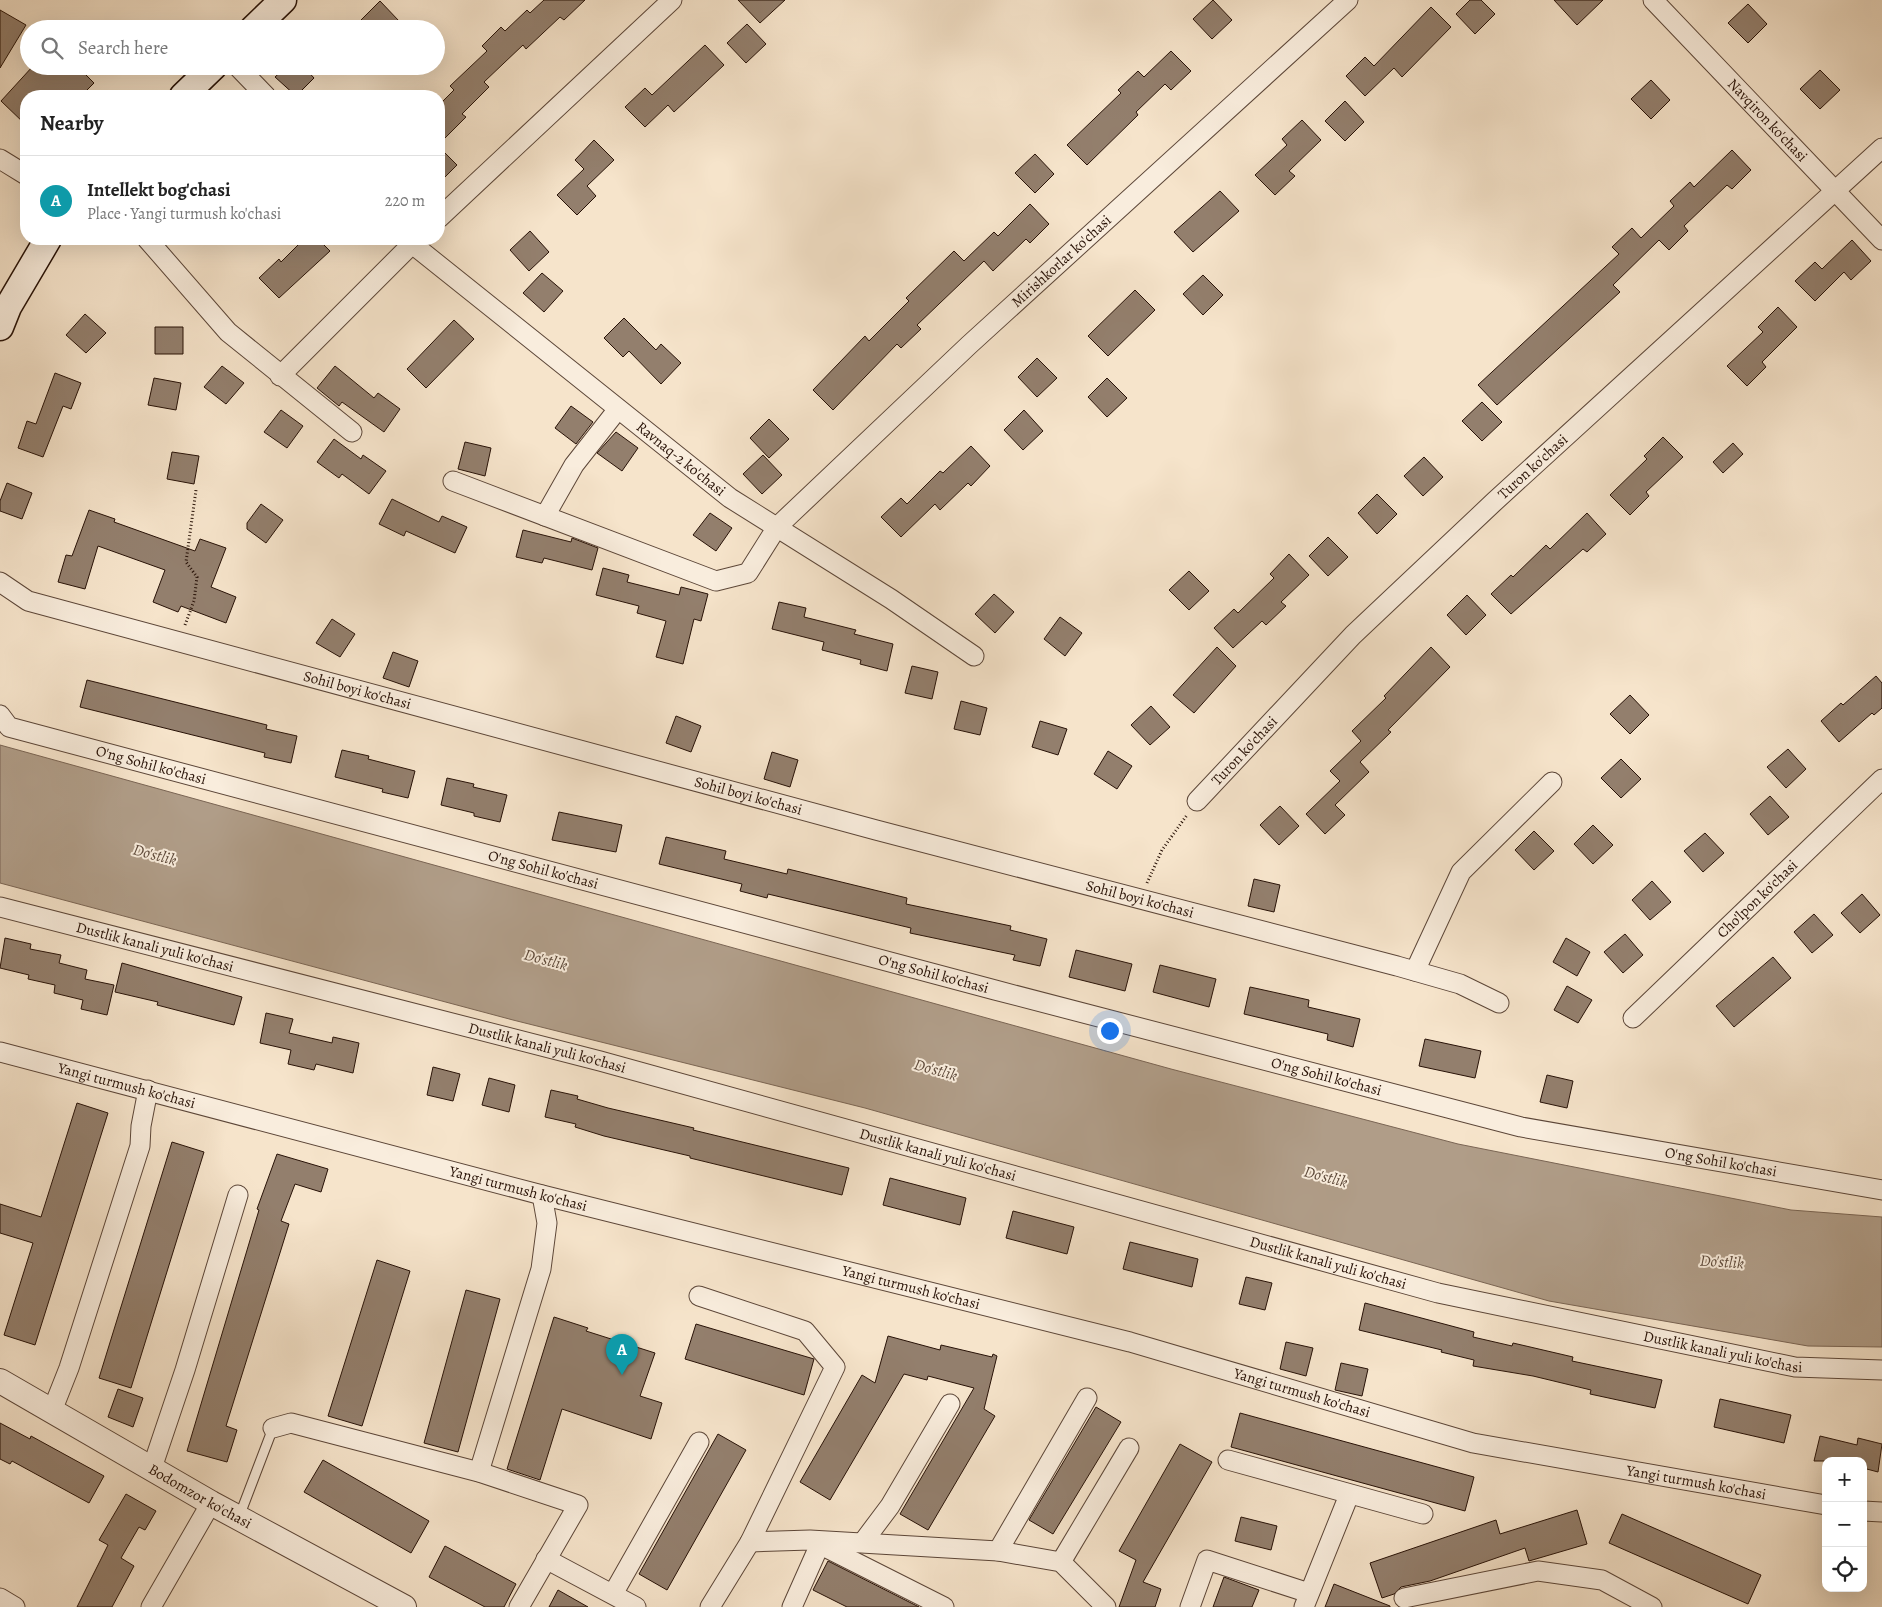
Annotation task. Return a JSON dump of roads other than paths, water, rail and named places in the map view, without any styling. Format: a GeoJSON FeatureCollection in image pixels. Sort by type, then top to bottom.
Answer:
{"type":"FeatureCollection","features":[{"type":"Feature","properties":{"kind":"main road"},"geometry":{"type":"LineString","coordinates":[[262,20],[283,0]]}},
{"type":"Feature","properties":{"kind":"main road"},"geometry":{"type":"LineString","coordinates":[[189,90],[205,75]]}},
{"type":"Feature","properties":{"kind":"main road"},"geometry":{"type":"LineString","coordinates":[[1,323],[12,299],[44,245]]}},
{"type":"Feature","properties":{"kind":"street"},"geometry":{"type":"LineString","coordinates":[[445,212],[672,0]]}},
{"type":"Feature","properties":{"kind":"street","name":"Mirishkorlar ko'chasi"},"geometry":{"type":"LineString","coordinates":[[453,481],[716,581],[748,573],[777,527],[969,345],[1348,0]]}},
{"type":"Feature","properties":{"kind":"street","name":"Navqiron ko'chasi"},"geometry":{"type":"LineString","coordinates":[[1653,0],[1882,240]]}},
{"type":"Feature","properties":{"kind":"street"},"geometry":{"type":"LineString","coordinates":[[246,75],[260,90]]}},
{"type":"Feature","properties":{"kind":"street","name":"Turon ko'chasi"},"geometry":{"type":"LineString","coordinates":[[1196,801],[1353,635],[1495,501],[1882,148]]}},
{"type":"Feature","properties":{"kind":"street"},"geometry":{"type":"LineString","coordinates":[[0,158],[20,171]]}},
{"type":"Feature","properties":{"kind":"street"},"geometry":{"type":"LineString","coordinates":[[152,245],[228,332],[280,376],[352,432]]}},
{"type":"Feature","properties":{"kind":"street"},"geometry":{"type":"LineString","coordinates":[[280,376],[407,245]]}},
{"type":"Feature","properties":{"kind":"street","name":"Ravnaq-2 ko'chasi"},"geometry":{"type":"LineString","coordinates":[[416,245],[730,498],[891,599],[974,656]]}},
{"type":"Feature","properties":{"kind":"street"},"geometry":{"type":"LineString","coordinates":[[545,516],[574,465],[618,408]]}},
{"type":"Feature","properties":{"kind":"street","name":"Sohil boyi ko'chasi"},"geometry":{"type":"LineString","coordinates":[[0,582],[28,601],[179,640],[876,830],[1141,897],[1415,971],[1460,984],[1499,1003]]}},
{"type":"Feature","properties":{"kind":"street","name":"O'ng Sohil ko'chasi"},"geometry":{"type":"LineString","coordinates":[[0,714],[9,727],[19,730],[995,990],[1521,1127],[1882,1190]]}},
{"type":"Feature","properties":{"kind":"street","name":"Cho'lpon ko'chasi"},"geometry":{"type":"LineString","coordinates":[[1633,1018],[1882,779]]}},
{"type":"Feature","properties":{"kind":"street"},"geometry":{"type":"LineString","coordinates":[[1415,971],[1462,872],[1552,782]]}},
{"type":"Feature","properties":{"kind":"street","name":"Dustlik kanali yuli ko'chasi"},"geometry":{"type":"LineString","coordinates":[[0,908],[600,1061],[1438,1293],[1795,1367],[1882,1370]]}},
{"type":"Feature","properties":{"kind":"street","name":"Yangi turmush ko'chasi"},"geometry":{"type":"LineString","coordinates":[[0,1052],[542,1195],[1130,1342],[1473,1443],[1822,1504]]}},
{"type":"Feature","properties":{"kind":"street"},"geometry":{"type":"LineString","coordinates":[[52,1411],[69,1368],[140,1146],[141,1126],[148,1090]]}},
{"type":"Feature","properties":{"kind":"street"},"geometry":{"type":"LineString","coordinates":[[152,1468],[185,1370],[238,1195]]}},
{"type":"Feature","properties":{"kind":"street"},"geometry":{"type":"LineString","coordinates":[[479,1472],[541,1269],[547,1223],[542,1195]]}},
{"type":"Feature","properties":{"kind":"street"},"geometry":{"type":"LineString","coordinates":[[699,1296],[805,1331],[835,1367],[750,1542],[710,1607]]}},
{"type":"Feature","properties":{"kind":"street","name":"Bodomzor ko'chasi"},"geometry":{"type":"LineString","coordinates":[[0,1382],[152,1468],[211,1504],[404,1607]]}},
{"type":"Feature","properties":{"kind":"street"},"geometry":{"type":"LineString","coordinates":[[998,1550],[1087,1398]]}},
{"type":"Feature","properties":{"kind":"street"},"geometry":{"type":"LineString","coordinates":[[863,1542],[890,1506],[950,1404]]}},
{"type":"Feature","properties":{"kind":"street"},"geometry":{"type":"LineString","coordinates":[[273,1428],[291,1423],[479,1472],[578,1505],[519,1607]]}},
{"type":"Feature","properties":{"kind":"street"},"geometry":{"type":"LineString","coordinates":[[613,1594],[699,1442]]}},
{"type":"Feature","properties":{"kind":"street"},"geometry":{"type":"LineString","coordinates":[[1061,1562],[1129,1448]]}},
{"type":"Feature","properties":{"kind":"street"},"geometry":{"type":"LineString","coordinates":[[1228,1460],[1422,1514]]}},
{"type":"Feature","properties":{"kind":"street"},"geometry":{"type":"LineString","coordinates":[[1190,1607],[1207,1560],[1306,1600],[1349,1495]]}},
{"type":"Feature","properties":{"kind":"street"},"geometry":{"type":"LineString","coordinates":[[151,1607],[211,1504]]}},
{"type":"Feature","properties":{"kind":"street"},"geometry":{"type":"LineString","coordinates":[[1867,1511],[1882,1512]]}},
{"type":"Feature","properties":{"kind":"street"},"geometry":{"type":"LineString","coordinates":[[750,1542],[863,1542],[998,1550],[1061,1562],[1106,1607]]}},
{"type":"Feature","properties":{"kind":"street"},"geometry":{"type":"LineString","coordinates":[[792,1607],[815,1542]]}},
{"type":"Feature","properties":{"kind":"street"},"geometry":{"type":"LineString","coordinates":[[815,1542],[944,1607]]}},
{"type":"Feature","properties":{"kind":"street"},"geometry":{"type":"LineString","coordinates":[[546,1560],[636,1607]]}},
{"type":"Feature","properties":{"kind":"street"},"geometry":{"type":"LineString","coordinates":[[1404,1598],[1538,1571],[1602,1580],[1652,1607]]}},
{"type":"Feature","properties":{"kind":"street"},"geometry":{"type":"LineString","coordinates":[[0,1598],[15,1607]]}},
{"type":"Feature","properties":{"kind":"lane"},"geometry":{"type":"LineString","coordinates":[[239,1518],[273,1428]]}},
{"type":"Feature","properties":{"kind":"water","name":"Do'stlik"},"geometry":{"type":"Polygon","coordinates":[[[0,745],[1171,1069],[1458,1144],[1791,1210],[1882,1217],[1882,1347],[1808,1346],[1549,1301],[865,1108],[513,1020],[0,883],[0,745]]]}},
{"type":"Feature","properties":{"kind":"place","name":"Intellekt bog'chasi"},"geometry":{"type":"Point","coordinates":[622,1375]}}]}
